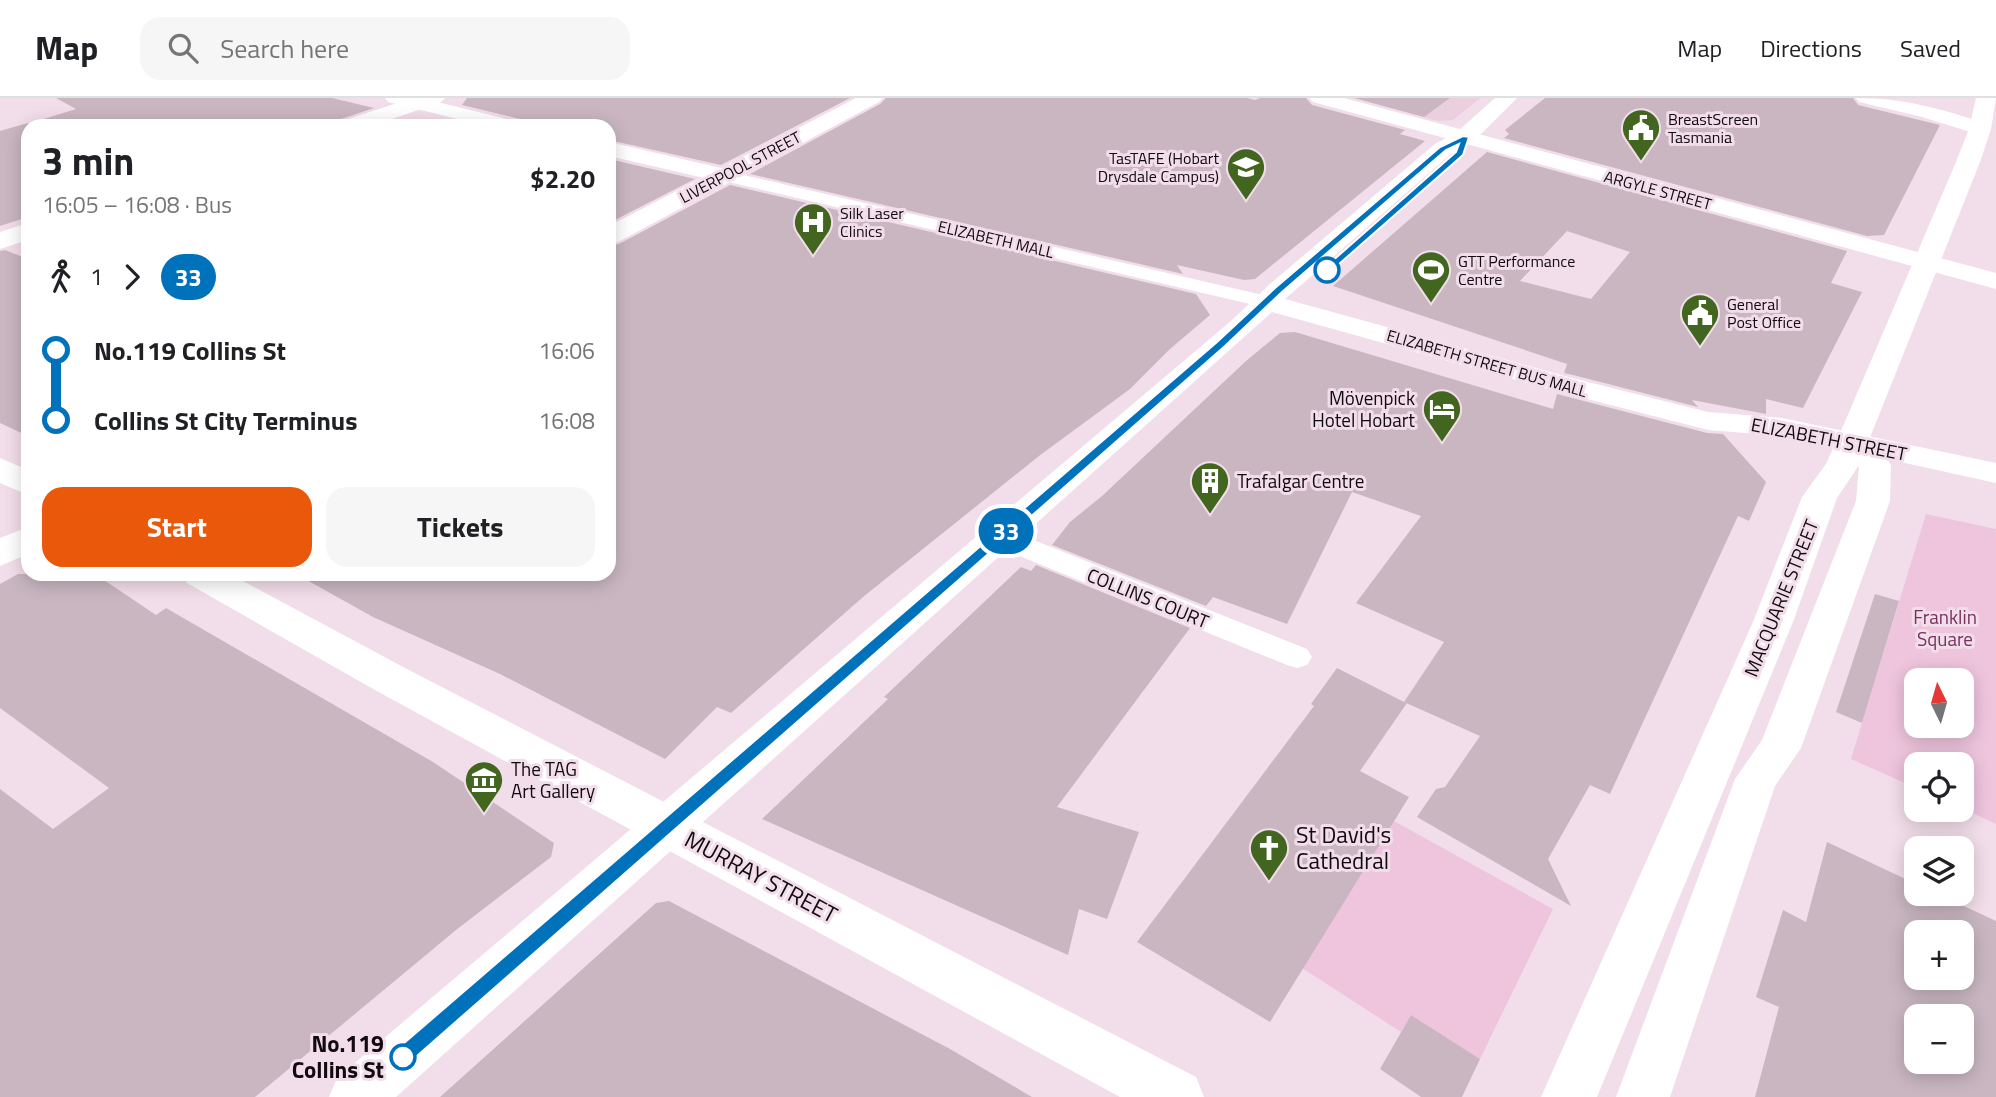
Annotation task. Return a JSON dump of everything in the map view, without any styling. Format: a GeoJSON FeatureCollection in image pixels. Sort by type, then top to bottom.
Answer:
{"type":"FeatureCollection","features":[{"type":"Feature","properties":{"kind":"main road","name":"LIVERPOOL STREET"},"geometry":{"type":"LineString","coordinates":[[616,232],[872,98]]}},
{"type":"Feature","properties":{"kind":"main road","name":"ARGYLE STREET"},"geometry":{"type":"LineString","coordinates":[[1320,98],[1996,281]]}},
{"type":"Feature","properties":{"kind":"main road"},"geometry":{"type":"LineString","coordinates":[[371,119],[425,101]]}},
{"type":"Feature","properties":{"kind":"main road","name":"MACQUARIE STREET"},"geometry":{"type":"LineString","coordinates":[[1569,1097],[1773,622],[1825,487],[1857,460],[1925,262],[1983,111]]}},
{"type":"Feature","properties":{"kind":"main road"},"geometry":{"type":"LineString","coordinates":[[0,241],[21,234]]}},
{"type":"Feature","properties":{"kind":"main road"},"geometry":{"type":"LineString","coordinates":[[0,469],[21,480]]}},
{"type":"Feature","properties":{"kind":"main road"},"geometry":{"type":"LineString","coordinates":[[0,553],[21,542]]}},
{"type":"Feature","properties":{"kind":"main road","name":"MURRAY STREET"},"geometry":{"type":"LineString","coordinates":[[213,581],[390,679],[1176,1097]]}},
{"type":"Feature","properties":{"kind":"street"},"geometry":{"type":"LineString","coordinates":[[395,98],[425,101],[488,119]]}},
{"type":"Feature","properties":{"kind":"street"},"geometry":{"type":"LineString","coordinates":[[356,1097],[1443,149],[1465,137],[1507,98]]}},
{"type":"Feature","properties":{"kind":"street"},"geometry":{"type":"LineString","coordinates":[[1866,98],[1941,115],[1983,111]]}},
{"type":"Feature","properties":{"kind":"street"},"geometry":{"type":"LineString","coordinates":[[1895,98],[1983,111]]}},
{"type":"Feature","properties":{"kind":"street"},"geometry":{"type":"LineString","coordinates":[[1301,311],[1293,305],[1294,300],[1460,153],[1465,137]]}},
{"type":"Feature","properties":{"kind":"street"},"geometry":{"type":"LineString","coordinates":[[616,151],[726,176]]}},
{"type":"Feature","properties":{"kind":"street","name":"ELIZABETH MALL"},"geometry":{"type":"LineString","coordinates":[[726,176],[1267,302]]}},
{"type":"Feature","properties":{"kind":"street","name":"ELIZABETH STREET BUS MALL"},"geometry":{"type":"LineString","coordinates":[[1267,302],[1708,421]]}},
{"type":"Feature","properties":{"kind":"street","name":"ELIZABETH STREET"},"geometry":{"type":"LineString","coordinates":[[1708,421],[1750,443],[1857,460],[1996,473]]}},
{"type":"Feature","properties":{"kind":"street"},"geometry":{"type":"LineString","coordinates":[[1643,1097],[1756,779],[1780,748],[1873,501],[1857,460]]}},
{"type":"Feature","properties":{"kind":"street","name":"ELIZABETH STREET"},"geometry":{"type":"LineString","coordinates":[[1857,460],[1996,499]]}},
{"type":"Feature","properties":{"kind":"street","name":"COLLINS COURT"},"geometry":{"type":"LineString","coordinates":[[1000,536],[1031,551],[1297,657]]}},
{"type":"Feature","properties":{"kind":"shaded area"},"geometry":{"type":"Polygon","coordinates":[[[1356,98],[1480,98],[1453,120],[1438,121],[1356,98]]]}},
{"type":"Feature","properties":{"kind":"green space","name":"Franklin Square"},"geometry":{"type":"Polygon","coordinates":[[[1926,514],[1996,529],[1996,824],[1974,814],[1974,752],[1904,752],[1904,783],[1851,759],[1926,514]]]}},
{"type":"Feature","properties":{"kind":"green space"},"geometry":{"type":"Polygon","coordinates":[[[1394,821],[1553,909],[1480,1059],[1411,1015],[1401,1032],[1302,968],[1394,821]]]}},
{"type":"Feature","properties":{"kind":"building"},"geometry":{"type":"Polygon","coordinates":[[[56,98],[332,98],[374,108],[341,119],[44,119],[76,109],[56,98]]]}},
{"type":"Feature","properties":{"kind":"building"},"geometry":{"type":"Polygon","coordinates":[[[467,98],[850,98],[721,165],[616,142],[616,119],[520,119],[462,105],[467,98]]]}},
{"type":"Feature","properties":{"kind":"building"},"geometry":{"type":"Polygon","coordinates":[[[886,98],[1306,98],[1312,105],[1405,130],[1400,134],[1425,141],[1255,279],[1244,280],[1177,265],[1183,274],[750,174],[880,104],[886,98]]]}},
{"type":"Feature","properties":{"kind":"building"},"geometry":{"type":"Polygon","coordinates":[[[1354,98],[1450,98],[1424,117],[1354,98]]]}},
{"type":"Feature","properties":{"kind":"building"},"geometry":{"type":"Polygon","coordinates":[[[1545,98],[1853,98],[1858,105],[1940,125],[1884,235],[1867,236],[1504,138],[1509,134],[1505,130],[1545,98]]]}},
{"type":"Feature","properties":{"kind":"building"},"geometry":{"type":"Polygon","coordinates":[[[21,125],[21,219],[0,226],[0,131],[21,125]]]}},
{"type":"Feature","properties":{"kind":"building"},"geometry":{"type":"Polygon","coordinates":[[[1487,152],[1847,251],[1831,283],[1862,292],[1803,408],[1766,399],[1766,414],[1692,400],[1698,407],[1564,373],[1567,364],[1333,286],[1487,152]],[[1567,231],[1520,281],[1591,299],[1630,252],[1567,231]]]}},
{"type":"Feature","properties":{"kind":"building"},"geometry":{"type":"Polygon","coordinates":[[[616,161],[695,179],[616,219],[616,161]]]}},
{"type":"Feature","properties":{"kind":"building"},"geometry":{"type":"Polygon","coordinates":[[[730,185],[1196,294],[1210,315],[1170,349],[1130,389],[1039,456],[863,597],[731,713],[717,707],[665,759],[500,674],[373,617],[309,581],[616,581],[616,245],[730,185]]]}},
{"type":"Feature","properties":{"kind":"building"},"geometry":{"type":"Polygon","coordinates":[[[5,250],[21,256],[21,433],[0,423],[0,251],[5,250]]]}},
{"type":"Feature","properties":{"kind":"building"},"geometry":{"type":"Polygon","coordinates":[[[1295,332],[1553,409],[1557,394],[1707,433],[1723,434],[1766,482],[1749,521],[1738,516],[1610,794],[1590,785],[1548,859],[1571,906],[1417,817],[1436,789],[1445,787],[1480,736],[1407,703],[1360,771],[1409,797],[1270,1022],[1137,942],[1314,706],[1311,704],[1337,668],[1404,702],[1444,642],[1356,603],[1421,516],[1352,492],[1287,624],[1213,597],[1206,606],[1052,545],[1070,522],[1102,496],[1246,361],[1280,333],[1295,332]]]}},
{"type":"Feature","properties":{"kind":"building"},"geometry":{"type":"Polygon","coordinates":[[[1036,565],[1190,628],[1057,807],[1139,832],[1107,919],[1079,909],[1068,955],[762,819],[888,699],[884,697],[1021,567],[1031,571],[1036,565]]]}},
{"type":"Feature","properties":{"kind":"building"},"geometry":{"type":"Polygon","coordinates":[[[18,574],[21,574],[21,581],[105,581],[156,615],[166,608],[433,762],[554,843],[551,857],[456,930],[255,1097],[0,1097],[0,789],[53,829],[109,788],[0,708],[0,584],[18,574]]]}},
{"type":"Feature","properties":{"kind":"building"},"geometry":{"type":"Polygon","coordinates":[[[1875,594],[1899,601],[1862,723],[1836,712],[1875,594]]]}},
{"type":"Feature","properties":{"kind":"building"},"geometry":{"type":"Polygon","coordinates":[[[1827,842],[1904,878],[1904,906],[1964,906],[1996,921],[1996,1097],[1755,1097],[1779,1007],[1756,997],[1783,910],[1806,922],[1827,842]]]}},
{"type":"Feature","properties":{"kind":"building"},"geometry":{"type":"Polygon","coordinates":[[[669,901],[950,1049],[1032,1097],[440,1097],[656,903],[669,901]]]}},
{"type":"Feature","properties":{"kind":"building"},"geometry":{"type":"Polygon","coordinates":[[[1411,1015],[1480,1059],[1462,1097],[1421,1097],[1380,1069],[1411,1015]]]}},
{"type":"Feature","properties":{"kind":"bus line","name":"33"},"geometry":{"type":"LineString","coordinates":[[403,1057],[1221,344],[1279,290],[1443,149],[1465,137],[1460,153],[1327,270]]}},
{"type":"Feature","properties":{"kind":"place","name":"BreastScreen Tasmania"},"geometry":{"type":"Point","coordinates":[1641,162]}},
{"type":"Feature","properties":{"kind":"place","name":"TasTAFE (Hobart Drysdale Campus)"},"geometry":{"type":"Point","coordinates":[1246,201]}},
{"type":"Feature","properties":{"kind":"place","name":"Silk Laser Clinics"},"geometry":{"type":"Point","coordinates":[813,256]}},
{"type":"Feature","properties":{"kind":"place","name":"GTT Performance Centre"},"geometry":{"type":"Point","coordinates":[1431,304]}},
{"type":"Feature","properties":{"kind":"place","name":"General Post Office"},"geometry":{"type":"Point","coordinates":[1700,347]}},
{"type":"Feature","properties":{"kind":"place","name":"Mövenpick Hotel Hobart"},"geometry":{"type":"Point","coordinates":[1442,443]}},
{"type":"Feature","properties":{"kind":"place","name":"Trafalgar Centre"},"geometry":{"type":"Point","coordinates":[1210,515]}},
{"type":"Feature","properties":{"kind":"place","name":"The TAG Art Gallery"},"geometry":{"type":"Point","coordinates":[484,814]}},
{"type":"Feature","properties":{"kind":"place","name":"St David's Cathedral"},"geometry":{"type":"Point","coordinates":[1269,882]}},
{"type":"Feature","properties":{"kind":"place","name":"No.119 Collins St"},"geometry":{"type":"Point","coordinates":[403,1057]}}]}
